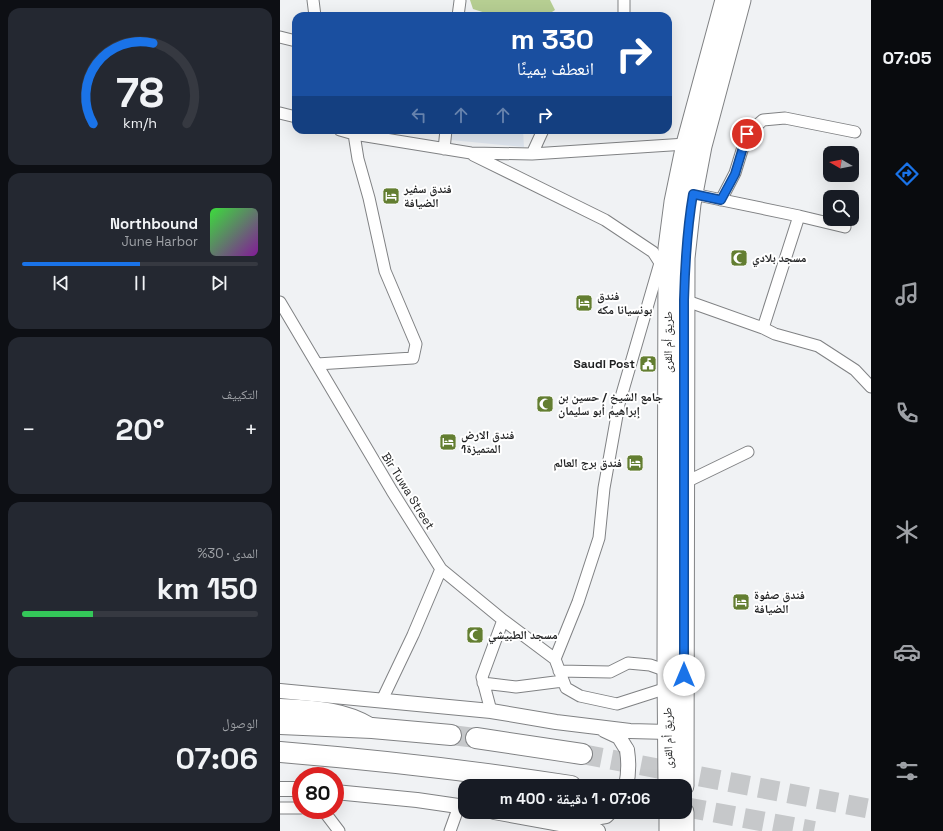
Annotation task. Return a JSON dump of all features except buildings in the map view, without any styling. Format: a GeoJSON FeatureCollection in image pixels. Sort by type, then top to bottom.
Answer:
{"type":"FeatureCollection","features":[{"type":"Feature","properties":{"kind":"highway","name":"طريق أم القرى"},"geometry":{"type":"LineString","coordinates":[[668,779],[664,268],[674,202],[686,144],[725,0]]}},
{"type":"Feature","properties":{"kind":"highway","name":"طريق أم القرى"},"geometry":{"type":"LineString","coordinates":[[684,779],[685,258],[693,194],[702,146],[740,0]]}},
{"type":"Feature","properties":{"kind":"highway"},"geometry":{"type":"LineString","coordinates":[[664,268],[684,300]]}},
{"type":"Feature","properties":{"kind":"highway"},"geometry":{"type":"LineString","coordinates":[[280,724],[372,728],[451,735]]}},
{"type":"Feature","properties":{"kind":"highway"},"geometry":{"type":"LineString","coordinates":[[476,738],[582,754]]}},
{"type":"Feature","properties":{"kind":"highway"},"geometry":{"type":"LineString","coordinates":[[280,752],[343,757],[527,779]]}},
{"type":"Feature","properties":{"kind":"highway"},"geometry":{"type":"LineString","coordinates":[[669,819],[669,831]]}},
{"type":"Feature","properties":{"kind":"highway"},"geometry":{"type":"LineString","coordinates":[[684,819],[684,831]]}},
{"type":"Feature","properties":{"kind":"main road"},"geometry":{"type":"LineString","coordinates":[[280,708],[324,710],[357,719],[372,728]]}},
{"type":"Feature","properties":{"kind":"street"},"geometry":{"type":"LineString","coordinates":[[313,0],[314,12]]}},
{"type":"Feature","properties":{"kind":"street"},"geometry":{"type":"LineString","coordinates":[[624,0],[624,12]]}},
{"type":"Feature","properties":{"kind":"street"},"geometry":{"type":"LineString","coordinates":[[459,12],[460,1]]}},
{"type":"Feature","properties":{"kind":"street"},"geometry":{"type":"LineString","coordinates":[[280,37],[292,40]]}},
{"type":"Feature","properties":{"kind":"street"},"geometry":{"type":"LineString","coordinates":[[280,113],[292,116]]}},
{"type":"Feature","properties":{"kind":"street"},"geometry":{"type":"LineString","coordinates":[[721,200],[735,174],[747,134],[763,120],[785,118],[855,132]]}},
{"type":"Feature","properties":{"kind":"street"},"geometry":{"type":"LineString","coordinates":[[317,364],[413,358],[416,344],[385,270],[369,198],[358,159],[354,134],[471,153],[532,154],[686,144]]}},
{"type":"Feature","properties":{"kind":"street"},"geometry":{"type":"LineString","coordinates":[[444,149],[446,134]]}},
{"type":"Feature","properties":{"kind":"street"},"geometry":{"type":"LineString","coordinates":[[532,154],[541,134]]}},
{"type":"Feature","properties":{"kind":"street"},"geometry":{"type":"LineString","coordinates":[[471,153],[605,220],[653,252],[664,268],[619,404],[604,488],[599,538],[578,602],[555,659],[561,676],[566,688],[580,696],[617,704],[667,679],[650,664],[628,662],[610,672],[561,676],[516,687],[483,683]]}},
{"type":"Feature","properties":{"kind":"street"},"geometry":{"type":"LineString","coordinates":[[693,194],[798,216],[845,228]]}},
{"type":"Feature","properties":{"kind":"street"},"geometry":{"type":"LineString","coordinates":[[763,328],[798,216]]}},
{"type":"Feature","properties":{"kind":"street"},"geometry":{"type":"LineString","coordinates":[[684,300],[763,328],[775,334],[818,346],[855,370],[871,387]]}},
{"type":"Feature","properties":{"kind":"street","name":"Bir Tuwa Street"},"geometry":{"type":"LineString","coordinates":[[280,302],[392,492],[441,569],[503,620],[555,659]]}},
{"type":"Feature","properties":{"kind":"street"},"geometry":{"type":"LineString","coordinates":[[684,483],[748,452]]}},
{"type":"Feature","properties":{"kind":"street"},"geometry":{"type":"LineString","coordinates":[[382,700],[441,569]]}},
{"type":"Feature","properties":{"kind":"street"},"geometry":{"type":"LineString","coordinates":[[491,711],[482,677],[503,620]]}},
{"type":"Feature","properties":{"kind":"street"},"geometry":{"type":"LineString","coordinates":[[280,691],[491,711],[556,722],[630,731],[668,732]]}},
{"type":"Feature","properties":{"kind":"street"},"geometry":{"type":"LineString","coordinates":[[596,726],[619,737],[627,750],[629,762],[628,779]]}},
{"type":"Feature","properties":{"kind":"street"},"geometry":{"type":"LineString","coordinates":[[280,789],[292,789]]}},
{"type":"Feature","properties":{"kind":"street"},"geometry":{"type":"LineString","coordinates":[[344,793],[458,805]]}},
{"type":"Feature","properties":{"kind":"street"},"geometry":{"type":"LineString","coordinates":[[280,808],[292,808]]}},
{"type":"Feature","properties":{"kind":"street"},"geometry":{"type":"LineString","coordinates":[[450,831],[458,814]]}},
{"type":"Feature","properties":{"kind":"street"},"geometry":{"type":"LineString","coordinates":[[330,819],[339,831]]}},
{"type":"Feature","properties":{"kind":"street"},"geometry":{"type":"LineString","coordinates":[[534,819],[598,831]]}},
{"type":"Feature","properties":{"kind":"street"},"geometry":{"type":"LineString","coordinates":[[563,824],[590,819]]}},
{"type":"Feature","properties":{"kind":"shaded area"},"geometry":{"type":"Polygon","coordinates":[[[452,134],[523,134],[524,147],[451,140],[452,134]]]}},
{"type":"Feature","properties":{"kind":"green space"},"geometry":{"type":"Polygon","coordinates":[[[470,0],[550,0],[555,10],[552,12],[482,12],[473,9],[470,0]]]}},
{"type":"Feature","properties":{"kind":"tunnel"},"geometry":{"type":"LineString","coordinates":[[451,735],[476,738]]}},
{"type":"Feature","properties":{"kind":"tunnel"},"geometry":{"type":"LineString","coordinates":[[582,754],[871,809]]}},
{"type":"Feature","properties":{"kind":"tunnel"},"geometry":{"type":"LineString","coordinates":[[692,808],[814,831]]}},
{"type":"Feature","properties":{"kind":"place","name":"فندق سفير الضيافة"},"geometry":{"type":"Point","coordinates":[391,196]}},
{"type":"Feature","properties":{"kind":"place","name":"مسجد بلادي"},"geometry":{"type":"Point","coordinates":[739,258]}},
{"type":"Feature","properties":{"kind":"place","name":"فندق بونسيانا مكه"},"geometry":{"type":"Point","coordinates":[584,303]}},
{"type":"Feature","properties":{"kind":"place","name":"Saudi Post"},"geometry":{"type":"Point","coordinates":[648,364]}},
{"type":"Feature","properties":{"kind":"place","name":"جامع الشيخ / حسين بن إبراهيم أبو سليمان"},"geometry":{"type":"Point","coordinates":[545,404]}},
{"type":"Feature","properties":{"kind":"place","name":"فندق الارض المتميزة1"},"geometry":{"type":"Point","coordinates":[448,442]}},
{"type":"Feature","properties":{"kind":"place","name":"فندق برج العالم"},"geometry":{"type":"Point","coordinates":[635,463]}},
{"type":"Feature","properties":{"kind":"place","name":"فندق صفوة الضيافة"},"geometry":{"type":"Point","coordinates":[741,602]}},
{"type":"Feature","properties":{"kind":"place","name":"مسجد الطبيشي"},"geometry":{"type":"Point","coordinates":[475,635]}},
{"type":"Feature","properties":{"kind":"route"},"geometry":{"type":"LineString","coordinates":[[684,675],[685,258],[693,194],[721,200],[735,174],[747,134]]}}]}
